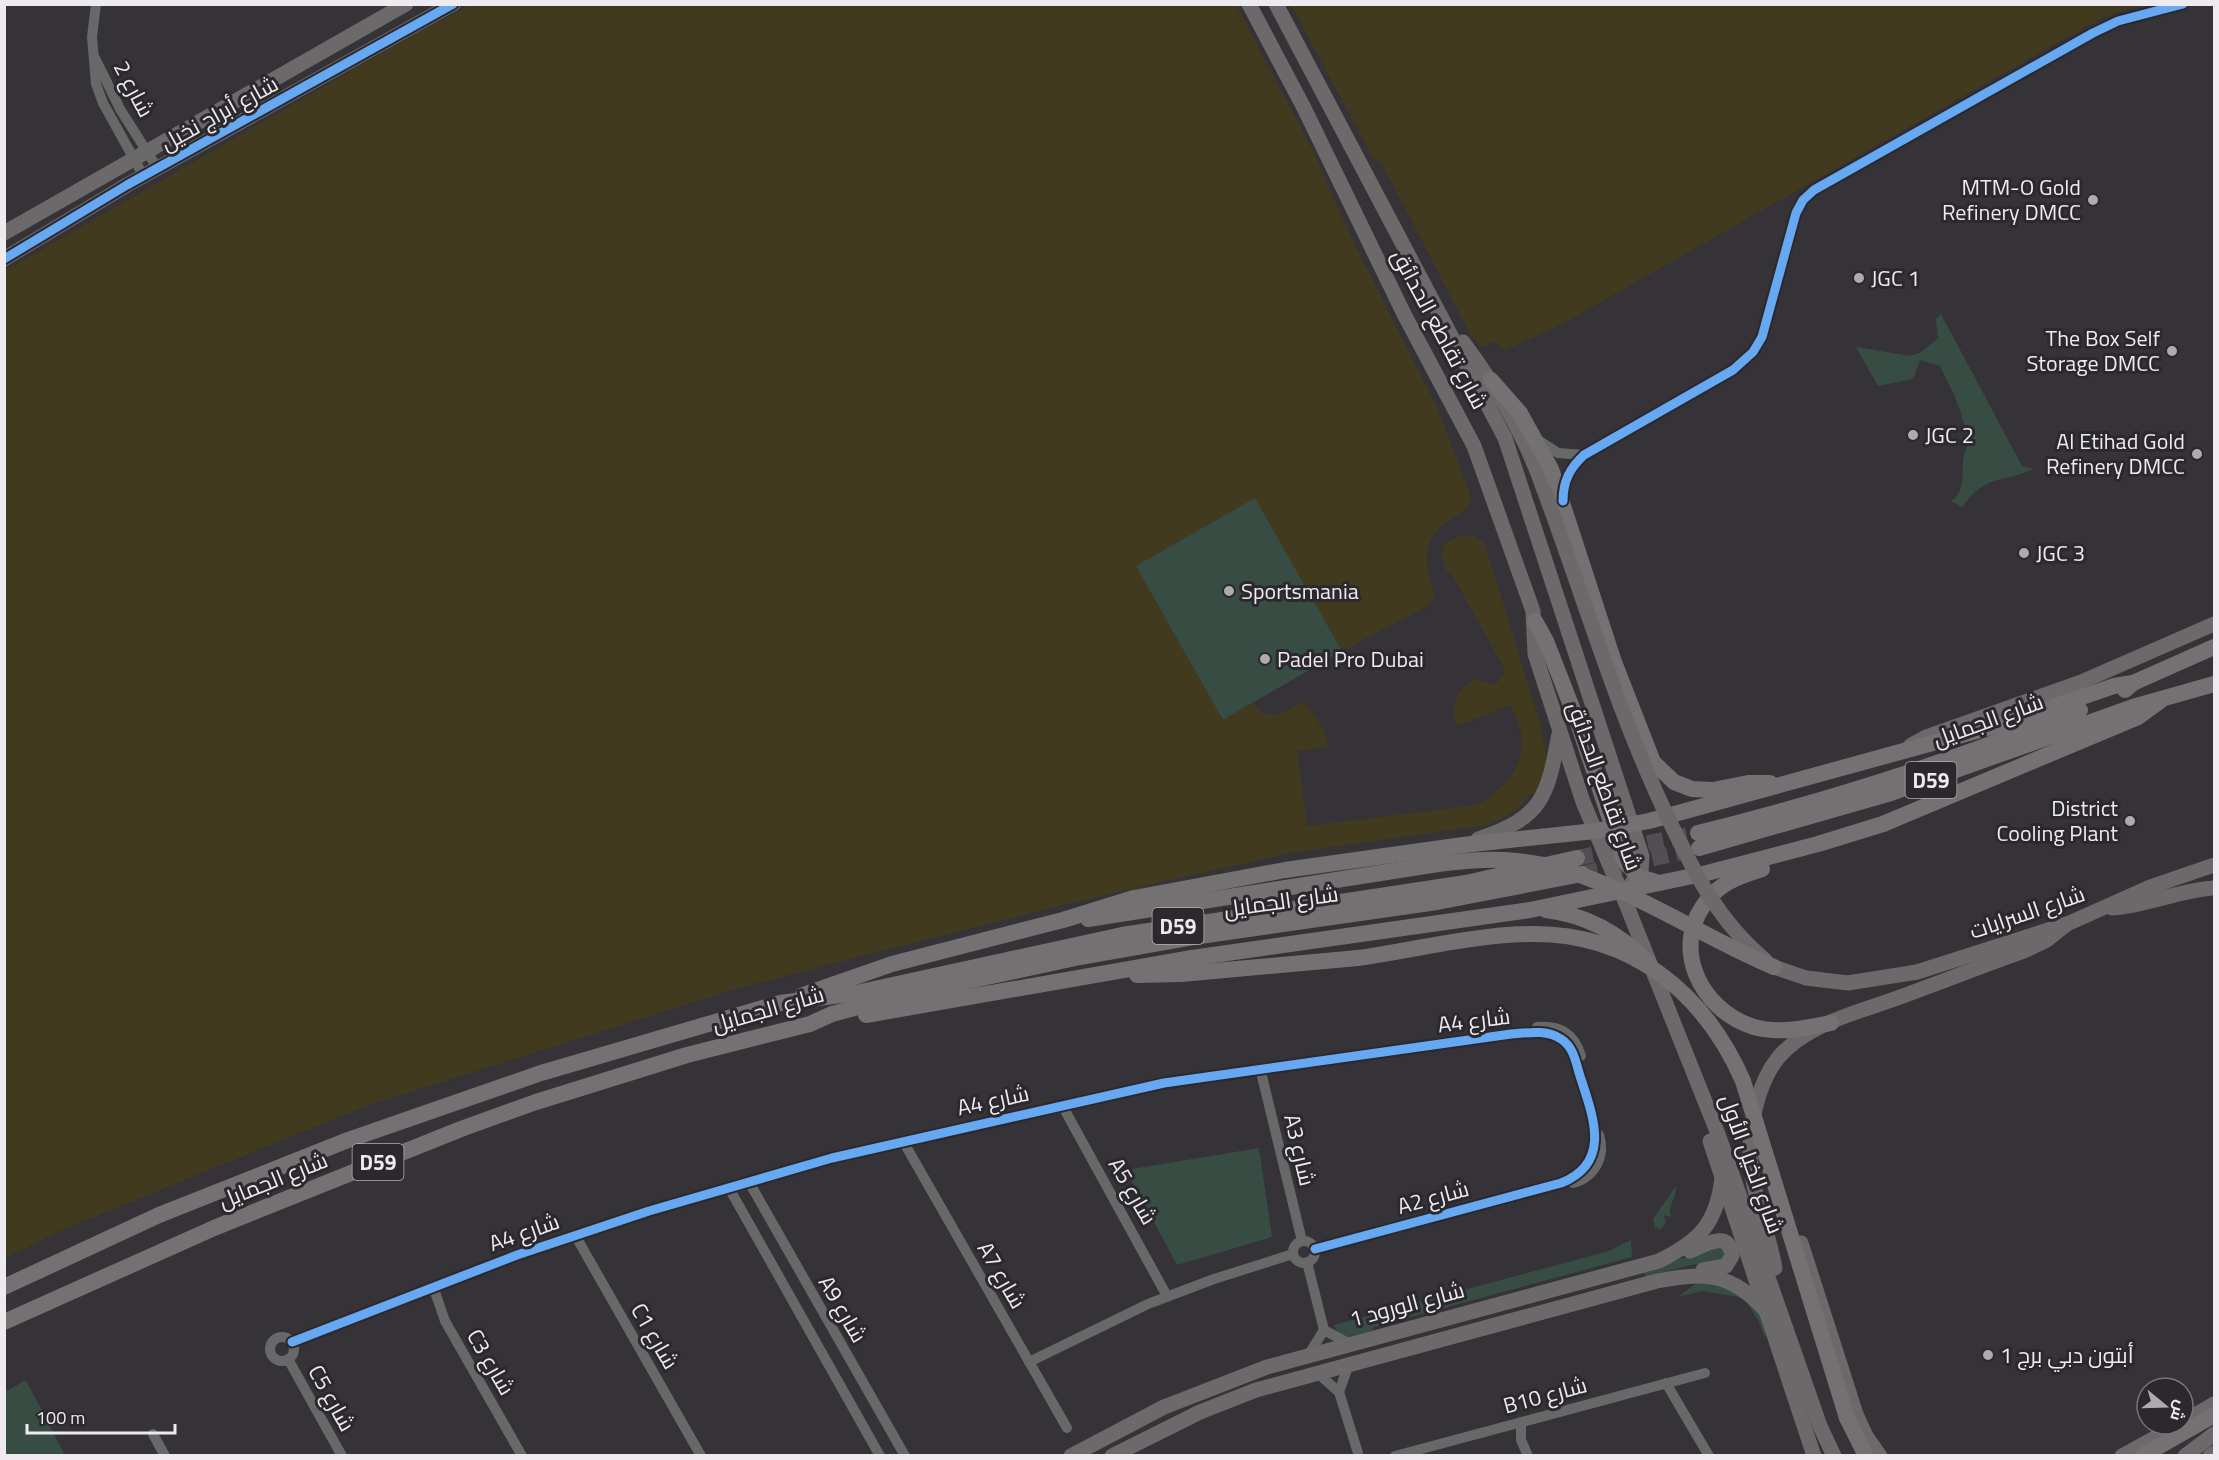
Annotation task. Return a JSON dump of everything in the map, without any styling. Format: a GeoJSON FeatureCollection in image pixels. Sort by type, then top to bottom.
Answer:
{"type":"FeatureCollection","features":[{"type":"Feature","properties":{"kind":"main road","name":"شارع أبراج نخيل"},"geometry":{"type":"LineString","coordinates":[[4,233],[406,4]]}},
{"type":"Feature","properties":{"kind":"main road","name":"شارع أبراج نخيل"},"geometry":{"type":"LineString","coordinates":[[4,259],[158,169],[453,4]]}},
{"type":"Feature","properties":{"kind":"main road","name":"شارع تقاطع الحدائق"},"geometry":{"type":"LineString","coordinates":[[1249,4],[1304,108],[1404,315],[1466,428],[1535,621],[1535,654],[1559,732],[1595,831],[1620,890],[1639,877],[1642,856],[1512,456],[1488,402],[1434,308],[1276,4]]}},
{"type":"Feature","properties":{"kind":"main road"},"geometry":{"type":"LineString","coordinates":[[1434,308],[1491,380],[1512,402],[1536,437],[1563,501],[1614,662],[1653,762],[1674,782],[1692,789],[1713,790],[1756,783],[1786,786]]}},
{"type":"Feature","properties":{"kind":"main road"},"geometry":{"type":"LineString","coordinates":[[1491,380],[1521,433],[1544,490],[1632,740],[1678,840],[1706,895],[1720,916],[1736,934],[1774,967]]}},
{"type":"Feature","properties":{"kind":"main road"},"geometry":{"type":"LineString","coordinates":[[1535,621],[1546,641],[1574,713],[1624,861],[1639,877],[1661,883]]}},
{"type":"Feature","properties":{"kind":"main road"},"geometry":{"type":"LineString","coordinates":[[1901,752],[1926,736],[2081,682],[2214,624]]}},
{"type":"Feature","properties":{"kind":"main road","name":"شارع الجمايل"},"geometry":{"type":"LineString","coordinates":[[2214,647],[2133,682],[2119,694],[1970,752],[1699,841],[1901,789],[2133,707],[2214,684]]}},
{"type":"Feature","properties":{"kind":"main road"},"geometry":{"type":"LineString","coordinates":[[780,1003],[892,964],[1063,920],[1110,904],[1230,879],[1463,844],[1595,831],[1631,825],[1786,786],[2009,722],[2114,686],[2133,682]]}},
{"type":"Feature","properties":{"kind":"main road"},"geometry":{"type":"LineString","coordinates":[[810,1024],[1202,956],[1530,910],[1661,883],[1840,838],[1905,815],[2138,717],[2160,701]]}},
{"type":"Feature","properties":{"kind":"main road"},"geometry":{"type":"LineString","coordinates":[[1463,844],[1510,828],[1532,811],[1550,780],[1559,732]]}},
{"type":"Feature","properties":{"kind":"main road"},"geometry":{"type":"LineString","coordinates":[[1796,850],[1774,865],[1726,883],[1710,897],[1698,915],[1692,936],[1692,961],[1699,985],[1709,998],[1733,1018],[1756,1027],[1780,1030],[1831,1023]]}},
{"type":"Feature","properties":{"kind":"main road"},"geometry":{"type":"LineString","coordinates":[[1063,920],[1095,918],[1438,864],[1490,860],[1516,861],[1542,865],[1592,879],[1774,967]]}},
{"type":"Feature","properties":{"kind":"main road","name":"شارع السرايات"},"geometry":{"type":"LineString","coordinates":[[1774,967],[1806,978],[1848,983],[1917,972],[2067,924],[2150,887],[2214,865]]}},
{"type":"Feature","properties":{"kind":"main road","name":"شارع الجمايل"},"geometry":{"type":"LineString","coordinates":[[4,1287],[159,1215],[348,1140],[541,1073],[780,1003],[856,993],[1122,935],[1580,866],[1437,902],[1193,937],[1080,957],[903,995],[832,1014],[810,1024],[763,1034],[611,1077],[461,1129],[214,1228],[4,1322]]}},
{"type":"Feature","properties":{"kind":"main road"},"geometry":{"type":"LineString","coordinates":[[2106,908],[2138,905],[2195,889],[2214,888]]}},
{"type":"Feature","properties":{"kind":"main road","name":"شارع الخيل الأول"},"geometry":{"type":"LineString","coordinates":[[1620,890],[1700,1088],[1820,1425],[1834,1455]]}},
{"type":"Feature","properties":{"kind":"main road"},"geometry":{"type":"LineString","coordinates":[[1530,910],[1559,912],[1602,926],[1634,949],[1648,963]]}},
{"type":"Feature","properties":{"kind":"main road"},"geometry":{"type":"LineString","coordinates":[[1775,1294],[1773,1257],[1751,1168],[1750,1150],[1757,1106],[1768,1073],[1778,1058],[1791,1045],[1831,1023],[2024,951],[2047,940],[2067,924]]}},
{"type":"Feature","properties":{"kind":"main road"},"geometry":{"type":"LineString","coordinates":[[1113,973],[1164,975],[1358,958],[1499,937],[1558,935],[1587,940],[1624,953],[1666,977],[1689,996],[1714,1025],[1731,1052],[1743,1081],[1847,1418],[1866,1455]]}},
{"type":"Feature","properties":{"kind":"main road"},"geometry":{"type":"LineString","coordinates":[[1700,1088],[1705,1125],[1814,1455]]}},
{"type":"Feature","properties":{"kind":"main road"},"geometry":{"type":"LineString","coordinates":[[1757,1106],[1856,1414],[1866,1436],[1880,1455]]}},
{"type":"Feature","properties":{"kind":"main road","name":"شارع الورود 1"},"geometry":{"type":"LineString","coordinates":[[1071,1455],[1141,1418],[1203,1390],[1309,1354],[1659,1261],[1691,1244],[1702,1233],[1716,1207],[1722,1177]]}},
{"type":"Feature","properties":{"kind":"main road"},"geometry":{"type":"LineString","coordinates":[[1657,1281],[1678,1273],[1721,1268],[1730,1261],[1731,1250],[1724,1241],[1713,1240],[1686,1254],[1659,1261]]}},
{"type":"Feature","properties":{"kind":"main road","name":"شارع الورود 1"},"geometry":{"type":"LineString","coordinates":[[1112,1455],[1210,1408],[1316,1372],[1657,1281],[1710,1275],[1747,1292],[1766,1311]]}},
{"type":"Feature","properties":{"kind":"main road"},"geometry":{"type":"LineString","coordinates":[[2195,1415],[2214,1404]]}},
{"type":"Feature","properties":{"kind":"main road"},"geometry":{"type":"LineString","coordinates":[[2142,1455],[2214,1415]]}},
{"type":"Feature","properties":{"kind":"main road"},"geometry":{"type":"LineString","coordinates":[[2185,1455],[2214,1434]]}},
{"type":"Feature","properties":{"kind":"main road"},"geometry":{"type":"LineString","coordinates":[[2122,1455],[2157,1436]]}},
{"type":"Feature","properties":{"kind":"main road"},"geometry":{"type":"LineString","coordinates":[[2210,1455],[2214,1453]]}},
{"type":"Feature","properties":{"kind":"street","name":"شارع 2"},"geometry":{"type":"LineString","coordinates":[[96,4],[92,27],[95,58],[140,156],[144,177]]}},
{"type":"Feature","properties":{"kind":"street"},"geometry":{"type":"LineString","coordinates":[[1563,501],[1565,480],[1570,470],[1584,454],[1733,370],[1753,352],[1762,337],[1796,213],[1803,200],[1814,190],[2093,33],[2118,21],[2182,4]]}},
{"type":"Feature","properties":{"kind":"street","name":"شارع 2"},"geometry":{"type":"LineString","coordinates":[[140,156],[158,169]]}},
{"type":"Feature","properties":{"kind":"street"},"geometry":{"type":"LineString","coordinates":[[1536,437],[1558,453],[1584,454]]}},
{"type":"Feature","properties":{"kind":"street","name":"A4 شارع"},"geometry":{"type":"LineString","coordinates":[[292,1342],[433,1286],[575,1235],[748,1182],[903,1141],[1164,1083],[1510,1034],[1532,1027],[1553,1027],[1571,1035],[1577,1044],[1593,1123],[1602,1147],[1598,1164],[1586,1177],[1561,1184]]}},
{"type":"Feature","properties":{"kind":"street","name":"A3 شارع"},"geometry":{"type":"LineString","coordinates":[[1260,1068],[1302,1241]]}},
{"type":"Feature","properties":{"kind":"street","name":"A5 شارع"},"geometry":{"type":"LineString","coordinates":[[1062,1105],[1167,1296]]}},
{"type":"Feature","properties":{"kind":"street","name":"A7 شارع"},"geometry":{"type":"LineString","coordinates":[[903,1141],[1067,1428]]}},
{"type":"Feature","properties":{"kind":"street","name":"A9 شارع"},"geometry":{"type":"LineString","coordinates":[[748,1182],[904,1455]]}},
{"type":"Feature","properties":{"kind":"street","name":"A2 شارع"},"geometry":{"type":"LineString","coordinates":[[1315,1249],[1561,1184]]}},
{"type":"Feature","properties":{"kind":"street","name":"A9 شارع"},"geometry":{"type":"LineString","coordinates":[[729,1188],[880,1455]]}},
{"type":"Feature","properties":{"kind":"street","name":"C1 شارع"},"geometry":{"type":"LineString","coordinates":[[575,1235],[701,1455]]}},
{"type":"Feature","properties":{"kind":"street"},"geometry":{"type":"LineString","coordinates":[[1302,1241],[1310,1242],[1315,1249],[1313,1257],[1306,1262],[1298,1261],[1293,1254],[1295,1246],[1302,1241]]}},
{"type":"Feature","properties":{"kind":"street"},"geometry":{"type":"LineString","coordinates":[[1029,1362],[1167,1296],[1293,1254]]}},
{"type":"Feature","properties":{"kind":"street"},"geometry":{"type":"LineString","coordinates":[[1306,1262],[1324,1330],[1348,1343]]}},
{"type":"Feature","properties":{"kind":"street","name":"C3 شارع"},"geometry":{"type":"LineString","coordinates":[[433,1286],[441,1312],[522,1455]]}},
{"type":"Feature","properties":{"kind":"street"},"geometry":{"type":"LineString","coordinates":[[1309,1354],[1324,1330]]}},
{"type":"Feature","properties":{"kind":"street"},"geometry":{"type":"LineString","coordinates":[[281,1336],[292,1342],[294,1352],[288,1359],[282,1361],[274,1358],[270,1346],[281,1336]]}},
{"type":"Feature","properties":{"kind":"street","name":"C5 شارع"},"geometry":{"type":"LineString","coordinates":[[288,1359],[340,1455]]}},
{"type":"Feature","properties":{"kind":"street"},"geometry":{"type":"LineString","coordinates":[[1339,1392],[1349,1364]]}},
{"type":"Feature","properties":{"kind":"street"},"geometry":{"type":"LineString","coordinates":[[1316,1372],[1339,1392],[1360,1455]]}},
{"type":"Feature","properties":{"kind":"street","name":"B10 شارع"},"geometry":{"type":"LineString","coordinates":[[1395,1455],[1705,1373]]}},
{"type":"Feature","properties":{"kind":"street"},"geometry":{"type":"LineString","coordinates":[[1666,1383],[1709,1455]]}},
{"type":"Feature","properties":{"kind":"street"},"geometry":{"type":"LineString","coordinates":[[1521,1422],[1521,1440],[1528,1455]]}},
{"type":"Feature","properties":{"kind":"street"},"geometry":{"type":"LineString","coordinates":[[153,1434],[165,1455]]}},
{"type":"Feature","properties":{"kind":"green space"},"geometry":{"type":"Polygon","coordinates":[[[1941,314],[2022,466],[2033,469],[1987,484],[1971,496],[1962,507],[1951,501],[1958,494],[1962,484],[1963,460],[1967,443],[1965,430],[1957,402],[1940,366],[1920,360],[1913,379],[1878,386],[1856,347],[1910,356],[1920,353],[1938,338],[1936,319],[1941,314]]]}},
{"type":"Feature","properties":{"kind":"green space","name":"Sportsmania"},"geometry":{"type":"Polygon","coordinates":[[[1255,497],[1342,651],[1223,720],[1135,566],[1255,497]]]}},
{"type":"Feature","properties":{"kind":"green space"},"geometry":{"type":"Polygon","coordinates":[[[1259,1148],[1272,1237],[1177,1265],[1126,1170],[1259,1148]]]}},
{"type":"Feature","properties":{"kind":"green space"},"geometry":{"type":"Polygon","coordinates":[[[1676,1186],[1670,1209],[1671,1217],[1664,1215],[1666,1223],[1659,1231],[1658,1227],[1655,1228],[1653,1219],[1676,1186]]]}},
{"type":"Feature","properties":{"kind":"green space"},"geometry":{"type":"Polygon","coordinates":[[[1631,1240],[1632,1257],[1374,1327],[1372,1331],[1350,1337],[1339,1335],[1334,1325],[1609,1251],[1631,1240]]]}},
{"type":"Feature","properties":{"kind":"green space"},"geometry":{"type":"Polygon","coordinates":[[[1727,1245],[1722,1262],[1691,1265],[1645,1277],[1643,1270],[1727,1245]]]}},
{"type":"Feature","properties":{"kind":"green space"},"geometry":{"type":"Polygon","coordinates":[[[1698,1282],[1728,1288],[1749,1300],[1761,1316],[1766,1340],[1758,1320],[1744,1298],[1702,1291],[1678,1297],[1698,1282]]]}},
{"type":"Feature","properties":{"kind":"green space"},"geometry":{"type":"Polygon","coordinates":[[[26,1380],[65,1455],[5,1455],[5,1392],[26,1380]]]}},
{"type":"Feature","properties":{"kind":"sand"},"geometry":{"type":"Polygon","coordinates":[[[472,5],[1236,5],[1312,149],[1352,239],[1438,409],[1472,499],[1465,510],[1439,528],[1429,545],[1428,572],[1434,594],[1428,606],[1342,651],[1255,498],[1136,566],[1223,720],[1253,702],[1259,709],[1271,715],[1284,712],[1305,701],[1325,732],[1328,747],[1297,751],[1307,826],[1476,805],[1504,784],[1517,766],[1522,744],[1520,729],[1511,705],[1457,726],[1455,719],[1456,700],[1468,683],[1474,679],[1492,684],[1498,682],[1505,670],[1451,573],[1446,571],[1441,552],[1445,543],[1461,536],[1475,536],[1485,544],[1540,723],[1546,756],[1544,776],[1536,795],[1530,793],[1517,809],[1487,825],[1290,853],[1066,904],[742,987],[369,1105],[67,1228],[5,1258],[5,271],[419,32],[472,5]]]}},
{"type":"Feature","properties":{"kind":"sand"},"geometry":{"type":"Polygon","coordinates":[[[1291,5],[2147,5],[2112,14],[2081,29],[1562,324],[1504,351],[1496,341],[1481,347],[1470,334],[1381,162],[1373,158],[1291,5]]]}},
{"type":"Feature","properties":{"kind":"tunnel"},"geometry":{"type":"LineString","coordinates":[[1577,858],[1698,833]]}},
{"type":"Feature","properties":{"kind":"tunnel"},"geometry":{"type":"LineString","coordinates":[[1582,874],[1699,848]]}},
{"type":"Feature","properties":{"kind":"cycle path"},"geometry":{"type":"LineString","coordinates":[[4,259],[127,185],[453,4]]}},
{"type":"Feature","properties":{"kind":"cycle path"},"geometry":{"type":"LineString","coordinates":[[1563,501],[1568,475],[1584,455],[1733,370],[1753,352],[1762,337],[1796,213],[1803,200],[1814,190],[2093,33],[2118,21],[2183,4]]}},
{"type":"Feature","properties":{"kind":"cycle path"},"geometry":{"type":"LineString","coordinates":[[292,1342],[517,1255],[649,1211],[832,1158],[1164,1083],[1511,1034],[1536,1032],[1549,1034],[1566,1043],[1574,1057],[1594,1124],[1593,1152],[1587,1164],[1577,1174],[1561,1183],[1315,1249]]}},
{"type":"Feature","properties":{"kind":"place","name":"MTM-O Gold Refinery DMCC"},"geometry":{"type":"Point","coordinates":[2093,200]}},
{"type":"Feature","properties":{"kind":"place","name":"JGC 1"},"geometry":{"type":"Point","coordinates":[1859,278]}},
{"type":"Feature","properties":{"kind":"place","name":"The Box Self Storage DMCC"},"geometry":{"type":"Point","coordinates":[2172,351]}},
{"type":"Feature","properties":{"kind":"place","name":"JGC 2"},"geometry":{"type":"Point","coordinates":[1913,435]}},
{"type":"Feature","properties":{"kind":"place","name":"Al Etihad Gold Refinery DMCC"},"geometry":{"type":"Point","coordinates":[2197,454]}},
{"type":"Feature","properties":{"kind":"place","name":"JGC 3"},"geometry":{"type":"Point","coordinates":[2024,553]}},
{"type":"Feature","properties":{"kind":"place","name":"Sportsmania"},"geometry":{"type":"Point","coordinates":[1229,591]}},
{"type":"Feature","properties":{"kind":"place","name":"Padel Pro Dubai"},"geometry":{"type":"Point","coordinates":[1265,659]}},
{"type":"Feature","properties":{"kind":"place","name":"District Cooling Plant"},"geometry":{"type":"Point","coordinates":[2130,821]}},
{"type":"Feature","properties":{"kind":"place","name":"أبتون دبي برج 1"},"geometry":{"type":"Point","coordinates":[1988,1355]}}]}
